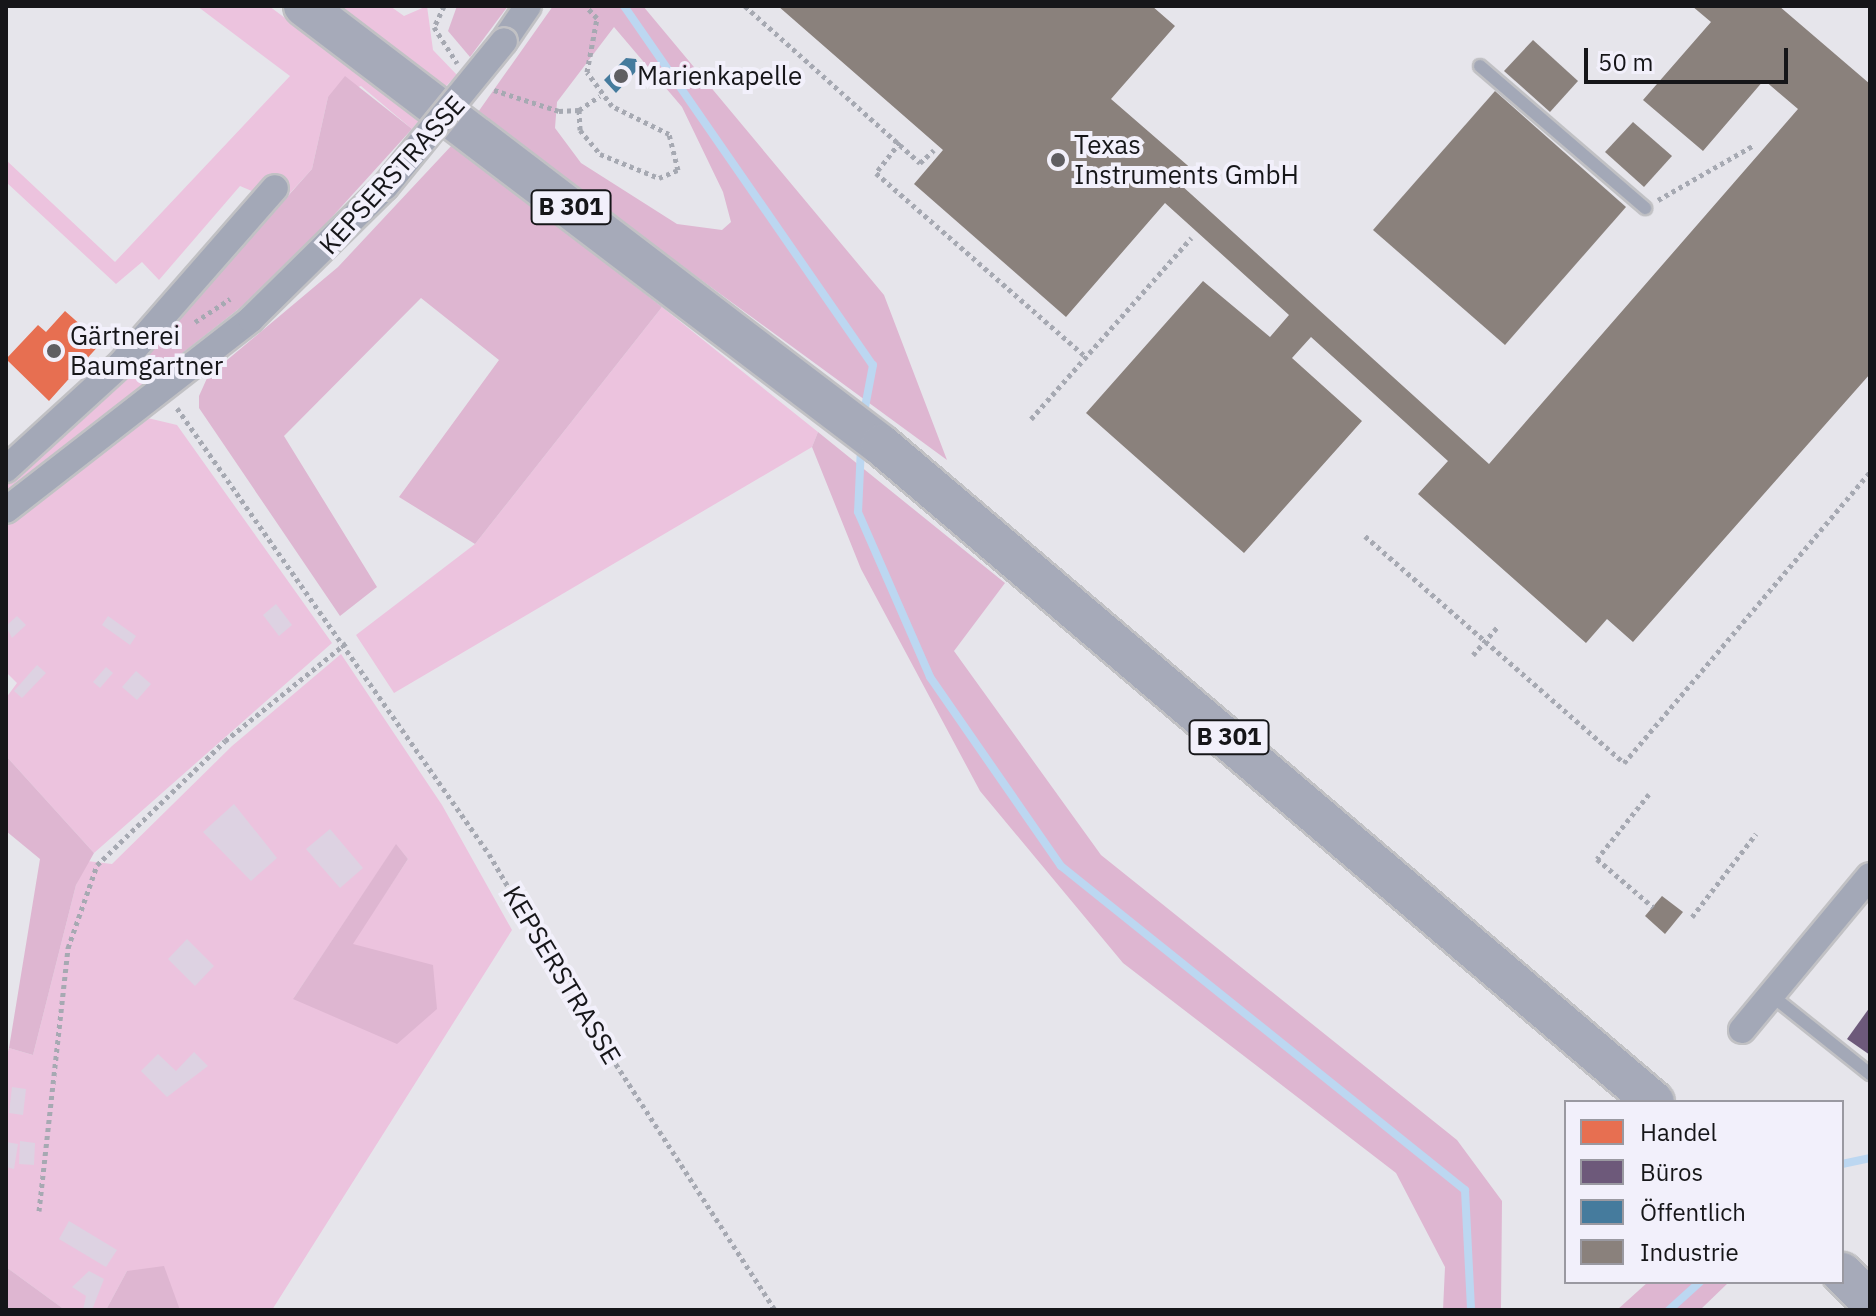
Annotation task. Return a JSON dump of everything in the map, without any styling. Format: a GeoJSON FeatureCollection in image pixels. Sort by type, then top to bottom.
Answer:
{"type":"FeatureCollection","features":[{"type":"Feature","properties":{"kind":"main road","name":"B 301"},"geometry":{"type":"LineString","coordinates":[[304,6],[881,445],[1652,1100]]}},
{"type":"Feature","properties":{"kind":"main road"},"geometry":{"type":"LineString","coordinates":[[1844,1256],[1870,1266]]}},
{"type":"Feature","properties":{"kind":"main road"},"geometry":{"type":"LineString","coordinates":[[1844,1275],[1870,1301]]}},
{"type":"Feature","properties":{"kind":"street","name":"KEPSERSTRASSE"},"geometry":{"type":"LineString","coordinates":[[6,510],[161,386],[251,319],[385,187],[504,41],[528,6]]}},
{"type":"Feature","properties":{"kind":"street"},"geometry":{"type":"LineString","coordinates":[[6,469],[120,365],[275,188]]}},
{"type":"Feature","properties":{"kind":"street"},"geometry":{"type":"LineString","coordinates":[[1742,1030],[1870,876]]}},
{"type":"Feature","properties":{"kind":"lane"},"geometry":{"type":"LineString","coordinates":[[1480,66],[1645,208]]}},
{"type":"Feature","properties":{"kind":"lane"},"geometry":{"type":"LineString","coordinates":[[1771,995],[1870,1074]]}},
{"type":"Feature","properties":{"kind":"path"},"geometry":{"type":"LineString","coordinates":[[579,110],[580,130],[600,154],[659,178],[678,170],[669,134],[600,96],[584,65],[597,18],[586,6]]}},
{"type":"Feature","properties":{"kind":"path"},"geometry":{"type":"LineString","coordinates":[[745,6],[920,163],[934,150]]}},
{"type":"Feature","properties":{"kind":"path"},"geometry":{"type":"LineString","coordinates":[[900,142],[876,173],[1086,357]]}},
{"type":"Feature","properties":{"kind":"path"},"geometry":{"type":"LineString","coordinates":[[1645,208],[1754,145]]}},
{"type":"Feature","properties":{"kind":"path"},"geometry":{"type":"LineString","coordinates":[[1031,419],[1191,238]]}},
{"type":"Feature","properties":{"kind":"path","name":"KEPSERSTRASSE"},"geometry":{"type":"LineString","coordinates":[[161,386],[346,643],[489,854],[568,990],[775,1310]]}},
{"type":"Feature","properties":{"kind":"path"},"geometry":{"type":"LineString","coordinates":[[1365,536],[1624,763],[1870,472]]}},
{"type":"Feature","properties":{"kind":"path"},"geometry":{"type":"LineString","coordinates":[[1473,655],[1497,627]]}},
{"type":"Feature","properties":{"kind":"path"},"geometry":{"type":"LineString","coordinates":[[39,1211],[68,948],[97,865],[225,741],[346,643]]}},
{"type":"Feature","properties":{"kind":"path"},"geometry":{"type":"LineString","coordinates":[[1649,794],[1597,859],[1653,907]]}},
{"type":"Feature","properties":{"kind":"path"},"geometry":{"type":"LineString","coordinates":[[1692,917],[1756,834]]}},
{"type":"Feature","properties":{"kind":"shaded area"},"geometry":{"type":"Polygon","coordinates":[[[197,6],[269,6],[420,119],[412,129],[361,86],[328,97],[312,169],[281,203],[240,186],[159,280],[142,262],[116,284],[6,182],[6,160],[115,262],[290,76],[197,6]]]}},
{"type":"Feature","properties":{"kind":"shaded area"},"geometry":{"type":"Polygon","coordinates":[[[338,6],[390,6],[404,16],[427,6],[433,50],[457,75],[445,87],[338,6]]]}},
{"type":"Feature","properties":{"kind":"shaded area"},"geometry":{"type":"Polygon","coordinates":[[[457,6],[508,6],[470,57],[448,31],[457,6]]]}},
{"type":"Feature","properties":{"kind":"shaded area"},"geometry":{"type":"Polygon","coordinates":[[[553,6],[643,6],[884,295],[947,460],[476,115],[553,6]],[[614,27],[557,102],[555,128],[581,163],[677,224],[722,230],[731,222],[723,192],[682,107],[614,27]]]}},
{"type":"Feature","properties":{"kind":"shaded area"},"geometry":{"type":"Polygon","coordinates":[[[345,76],[412,129],[274,281],[152,377],[138,364],[312,169],[328,97],[345,76]]]}},
{"type":"Feature","properties":{"kind":"shaded area"},"geometry":{"type":"Polygon","coordinates":[[[453,144],[662,307],[475,544],[399,497],[499,360],[421,298],[284,436],[377,587],[340,616],[199,408],[199,396],[208,376],[338,267],[453,144]]]}},
{"type":"Feature","properties":{"kind":"shaded area"},"geometry":{"type":"Polygon","coordinates":[[[662,307],[818,432],[812,447],[394,693],[356,635],[475,544],[662,307]]]}},
{"type":"Feature","properties":{"kind":"shaded area"},"geometry":{"type":"Polygon","coordinates":[[[138,364],[152,377],[6,496],[6,478],[138,364]]]}},
{"type":"Feature","properties":{"kind":"shaded area"},"geometry":{"type":"Polygon","coordinates":[[[135,415],[177,425],[332,643],[94,853],[6,756],[6,698],[17,683],[6,672],[6,521],[135,415]]]}},
{"type":"Feature","properties":{"kind":"shaded area"},"geometry":{"type":"Polygon","coordinates":[[[818,432],[1005,583],[954,651],[1101,855],[1457,1140],[1502,1201],[1501,1310],[1443,1310],[1445,1267],[1396,1173],[1123,963],[980,791],[861,569],[812,447],[818,432]]]}},
{"type":"Feature","properties":{"kind":"shaded area"},"geometry":{"type":"Polygon","coordinates":[[[341,654],[442,805],[512,930],[272,1310],[180,1310],[127,1271],[106,1310],[65,1310],[6,1267],[6,1059],[9,1048],[33,1055],[76,885],[87,861],[112,864],[232,746],[341,654]],[[396,845],[293,999],[352,944],[408,859],[396,845]]]}},
{"type":"Feature","properties":{"kind":"shaded area"},"geometry":{"type":"Polygon","coordinates":[[[6,756],[94,853],[76,885],[33,1055],[9,1048],[40,859],[6,831],[6,756]]]}},
{"type":"Feature","properties":{"kind":"shaded area"},"geometry":{"type":"Polygon","coordinates":[[[396,844],[408,859],[353,944],[433,965],[437,1009],[397,1044],[293,999],[396,844]]]}},
{"type":"Feature","properties":{"kind":"shaded area"},"geometry":{"type":"Polygon","coordinates":[[[164,1266],[180,1310],[106,1310],[127,1271],[164,1266]]]}},
{"type":"Feature","properties":{"kind":"shaded area"},"geometry":{"type":"Polygon","coordinates":[[[6,1267],[65,1310],[6,1310],[6,1267]]]}},
{"type":"Feature","properties":{"kind":"shaded area"},"geometry":{"type":"Polygon","coordinates":[[[1646,1284],[1727,1284],[1700,1310],[1617,1310],[1646,1284]]]}},
{"type":"Feature","properties":{"kind":"building: Handel","name":"Gärtnerei Baumgartner"},"geometry":{"type":"Polygon","coordinates":[[[65,311],[101,343],[49,401],[6,359],[38,325],[46,332],[65,311]]]}},
{"type":"Feature","properties":{"kind":"building: Büros"},"geometry":{"type":"Polygon","coordinates":[[[1870,1007],[1870,1055],[1847,1039],[1870,1007]]]}},
{"type":"Feature","properties":{"kind":"building: Öffentlich","name":"Marienkapelle"},"geometry":{"type":"Polygon","coordinates":[[[626,58],[636,59],[639,68],[616,93],[604,80],[626,58]]]}},
{"type":"Feature","properties":{"kind":"building: Industrie"},"geometry":{"type":"Polygon","coordinates":[[[778,6],[1152,6],[1175,26],[1111,99],[1194,171],[1181,185],[1489,464],[1798,109],[1764,80],[1703,151],[1643,100],[1711,22],[1692,6],[1779,6],[1870,84],[1870,374],[1633,642],[1607,619],[1586,643],[1418,494],[1448,461],[1311,337],[1292,358],[1362,421],[1244,553],[1086,413],[1203,281],[1270,337],[1289,315],[1165,203],[1066,317],[914,184],[943,150],[778,6]]]}},
{"type":"Feature","properties":{"kind":"building: Industrie"},"geometry":{"type":"Polygon","coordinates":[[[1533,40],[1578,81],[1550,112],[1504,71],[1533,40]]]}},
{"type":"Feature","properties":{"kind":"building: Industrie"},"geometry":{"type":"Polygon","coordinates":[[[1495,91],[1626,207],[1505,345],[1373,230],[1495,91]]]}},
{"type":"Feature","properties":{"kind":"building: Industrie"},"geometry":{"type":"Polygon","coordinates":[[[1633,122],[1672,156],[1644,187],[1605,152],[1633,122]]]}},
{"type":"Feature","properties":{"kind":"building: Industrie"},"geometry":{"type":"Polygon","coordinates":[[[1662,896],[1683,912],[1665,934],[1645,916],[1662,896]]]}},
{"type":"Feature","properties":{"kind":"building: Sonstige"},"geometry":{"type":"Polygon","coordinates":[[[276,604],[292,625],[279,636],[263,615],[276,604]]]}},
{"type":"Feature","properties":{"kind":"building: Sonstige"},"geometry":{"type":"Polygon","coordinates":[[[17,616],[26,625],[12,638],[6,626],[17,616]]]}},
{"type":"Feature","properties":{"kind":"building: Sonstige"},"geometry":{"type":"Polygon","coordinates":[[[108,616],[136,636],[130,645],[102,625],[108,616]]]}},
{"type":"Feature","properties":{"kind":"building: Sonstige"},"geometry":{"type":"Polygon","coordinates":[[[37,665],[46,673],[22,698],[14,691],[37,665]]]}},
{"type":"Feature","properties":{"kind":"building: Sonstige"},"geometry":{"type":"Polygon","coordinates":[[[106,667],[113,673],[100,688],[93,682],[106,667]]]}},
{"type":"Feature","properties":{"kind":"building: Sonstige"},"geometry":{"type":"Polygon","coordinates":[[[136,671],[151,684],[137,700],[122,687],[136,671]]]}},
{"type":"Feature","properties":{"kind":"building: Sonstige"},"geometry":{"type":"Polygon","coordinates":[[[234,804],[277,858],[251,881],[203,832],[234,804]]]}},
{"type":"Feature","properties":{"kind":"building: Sonstige"},"geometry":{"type":"Polygon","coordinates":[[[330,829],[363,868],[340,888],[306,849],[330,829]]]}},
{"type":"Feature","properties":{"kind":"building: Sonstige"},"geometry":{"type":"Polygon","coordinates":[[[187,939],[214,966],[195,986],[168,959],[187,939]]]}},
{"type":"Feature","properties":{"kind":"building: Sonstige"},"geometry":{"type":"Polygon","coordinates":[[[194,1052],[208,1066],[167,1097],[141,1071],[158,1054],[176,1071],[194,1052]]]}},
{"type":"Feature","properties":{"kind":"building: Sonstige"},"geometry":{"type":"Polygon","coordinates":[[[12,1087],[26,1089],[23,1115],[9,1113],[12,1087]]]}},
{"type":"Feature","properties":{"kind":"building: Sonstige"},"geometry":{"type":"Polygon","coordinates":[[[20,1141],[35,1143],[34,1165],[19,1164],[20,1141]]]}},
{"type":"Feature","properties":{"kind":"building: Sonstige"},"geometry":{"type":"Polygon","coordinates":[[[6,1142],[18,1144],[14,1169],[6,1167],[6,1142]]]}},
{"type":"Feature","properties":{"kind":"building: Sonstige"},"geometry":{"type":"Polygon","coordinates":[[[69,1221],[117,1250],[106,1267],[59,1239],[69,1221]]]}},
{"type":"Feature","properties":{"kind":"building: Sonstige"},"geometry":{"type":"Polygon","coordinates":[[[89,1271],[104,1279],[92,1310],[83,1310],[86,1296],[72,1287],[89,1271]]]}},
{"type":"Feature","properties":{"kind":"waterway"},"geometry":{"type":"LineString","coordinates":[[624,6],[873,365],[863,418]]}},
{"type":"Feature","properties":{"kind":"waterway"},"geometry":{"type":"LineString","coordinates":[[861,447],[858,512],[930,677],[1061,866],[1465,1190],[1471,1310]]}},
{"type":"Feature","properties":{"kind":"waterway"},"geometry":{"type":"LineString","coordinates":[[1844,1164],[1870,1158]]}},
{"type":"Feature","properties":{"kind":"waterway"},"geometry":{"type":"LineString","coordinates":[[1669,1310],[1698,1284]]}},
{"type":"Feature","properties":{"kind":"place","name":"Marienkapelle"},"geometry":{"type":"Point","coordinates":[621,76]}},
{"type":"Feature","properties":{"kind":"place","name":"Texas Instruments GmbH"},"geometry":{"type":"Point","coordinates":[1058,160]}},
{"type":"Feature","properties":{"kind":"place","name":"Gärtnerei Baumgartner"},"geometry":{"type":"Point","coordinates":[54,351]}}]}
